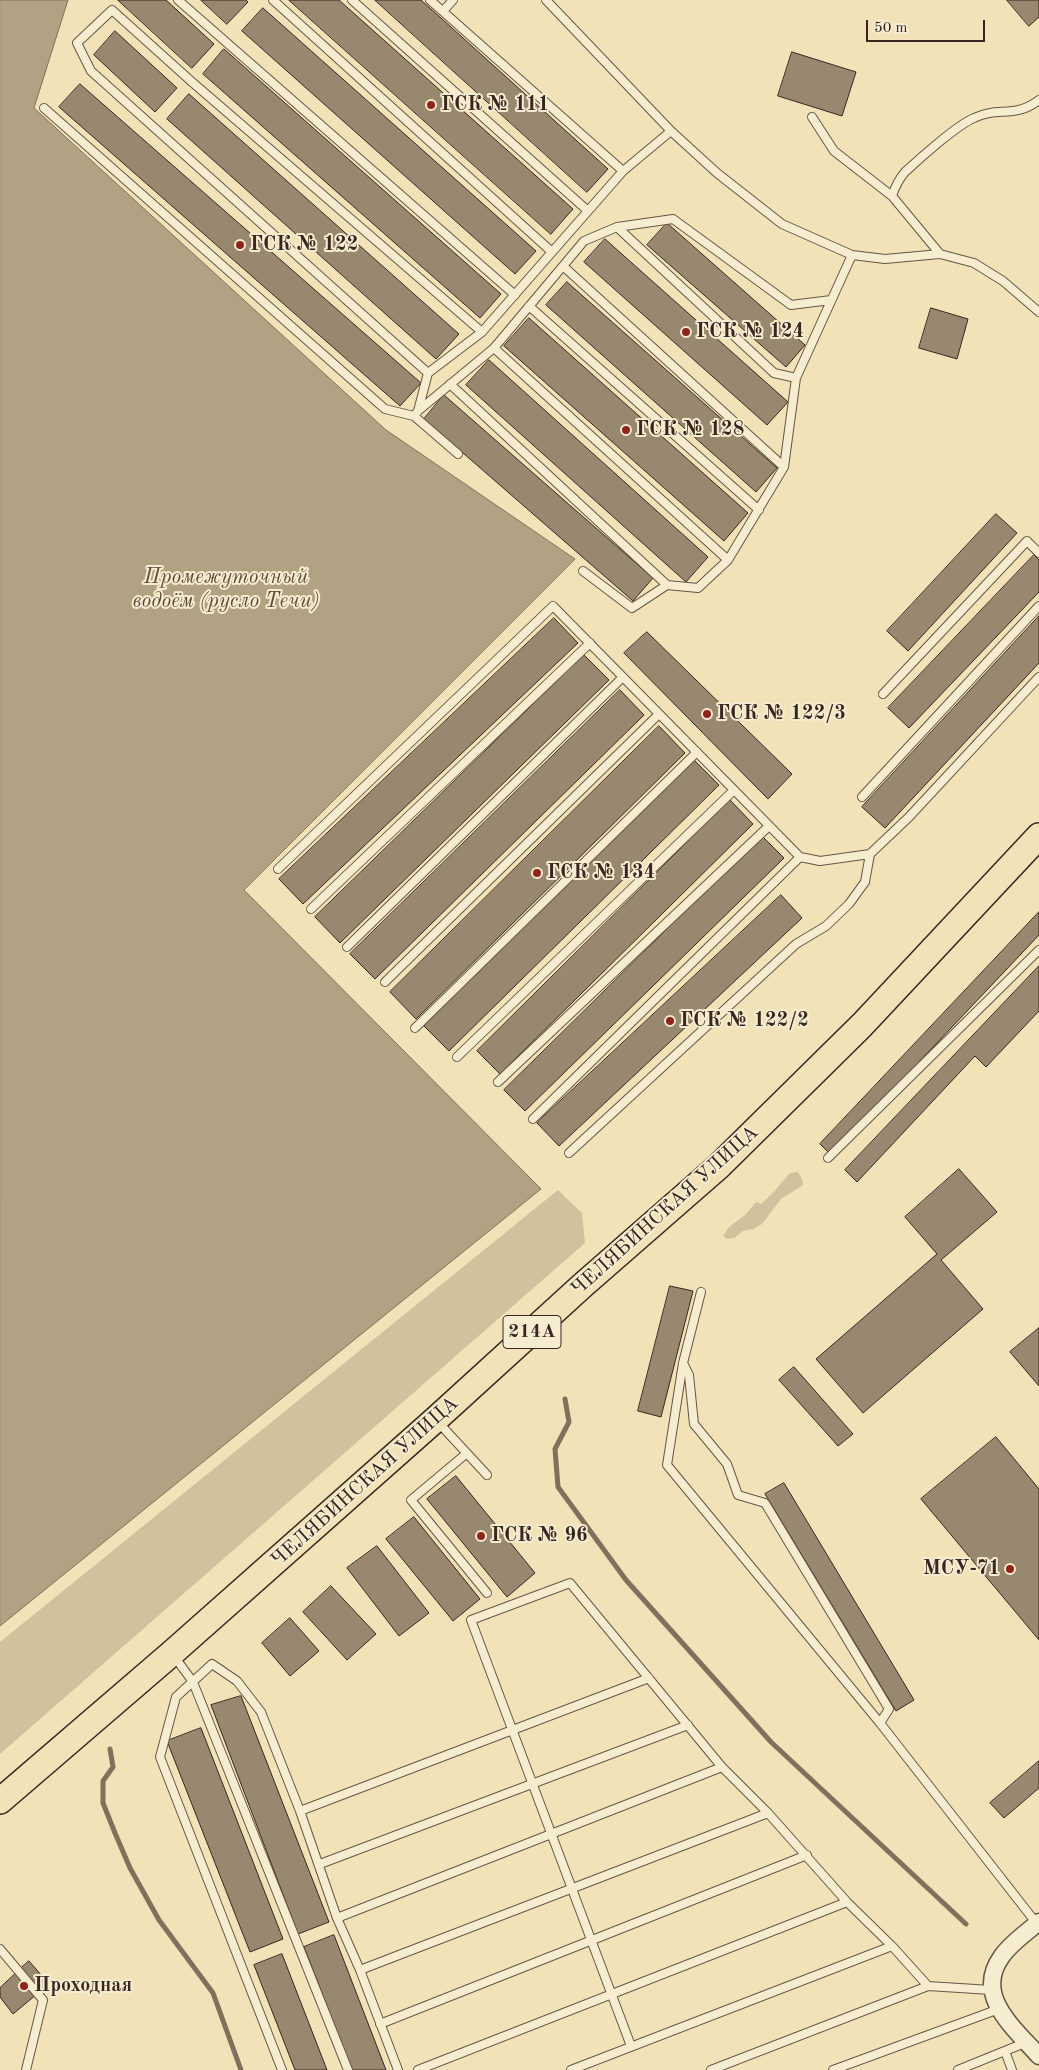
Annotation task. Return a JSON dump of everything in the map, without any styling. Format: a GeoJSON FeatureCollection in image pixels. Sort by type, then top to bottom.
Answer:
{"type":"FeatureCollection","features":[{"type":"Feature","properties":{"kind":"main road","name":"ЧЕЛЯБИНСКАЯ УЛИЦА"},"geometry":{"type":"LineString","coordinates":[[0,1801],[172,1653],[436,1420],[583,1285],[718,1167],[862,1025],[1039,836]]}},
{"type":"Feature","properties":{"kind":"street"},"geometry":{"type":"LineString","coordinates":[[1038,1922],[1003,1954],[993,1970],[991,1990],[999,2009],[1039,2056]]}},
{"type":"Feature","properties":{"kind":"lane"},"geometry":{"type":"LineString","coordinates":[[178,0],[515,294]]}},
{"type":"Feature","properties":{"kind":"lane"},"geometry":{"type":"LineString","coordinates":[[273,0],[552,252]]}},
{"type":"Feature","properties":{"kind":"lane"},"geometry":{"type":"LineString","coordinates":[[352,0],[588,211]]}},
{"type":"Feature","properties":{"kind":"lane"},"geometry":{"type":"LineString","coordinates":[[430,0],[623,171]]}},
{"type":"Feature","properties":{"kind":"lane"},"geometry":{"type":"LineString","coordinates":[[443,12],[452,0]]}},
{"type":"Feature","properties":{"kind":"lane"},"geometry":{"type":"LineString","coordinates":[[546,0],[671,130],[718,173],[782,224],[852,255],[885,258],[940,254],[974,262],[1003,281],[1039,312]]}},
{"type":"Feature","properties":{"kind":"lane"},"geometry":{"type":"LineString","coordinates":[[428,372],[91,71],[78,43],[112,10],[192,82],[482,332]]}},
{"type":"Feature","properties":{"kind":"lane"},"geometry":{"type":"LineString","coordinates":[[892,196],[904,173],[951,134],[974,118],[996,112],[1028,109],[1039,100]]}},
{"type":"Feature","properties":{"kind":"lane"},"geometry":{"type":"LineString","coordinates":[[44,108],[385,409],[416,413],[458,454]]}},
{"type":"Feature","properties":{"kind":"lane"},"geometry":{"type":"LineString","coordinates":[[812,117],[834,150],[892,196],[940,254]]}},
{"type":"Feature","properties":{"kind":"lane"},"geometry":{"type":"LineString","coordinates":[[416,413],[428,372],[482,332],[623,171],[671,130]]}},
{"type":"Feature","properties":{"kind":"lane"},"geometry":{"type":"LineString","coordinates":[[416,413],[494,348],[584,241],[617,227],[673,219],[791,306],[831,300]]}},
{"type":"Feature","properties":{"kind":"lane"},"geometry":{"type":"LineString","coordinates":[[617,227],[774,373],[796,378]]}},
{"type":"Feature","properties":{"kind":"lane"},"geometry":{"type":"LineString","coordinates":[[450,384],[667,585],[698,588],[728,560],[784,467],[796,378],[852,255]]}},
{"type":"Feature","properties":{"kind":"lane"},"geometry":{"type":"LineString","coordinates":[[564,266],[784,467]]}},
{"type":"Feature","properties":{"kind":"lane"},"geometry":{"type":"LineString","coordinates":[[529,306],[759,510]]}},
{"type":"Feature","properties":{"kind":"lane"},"geometry":{"type":"LineString","coordinates":[[494,348],[728,560]]}},
{"type":"Feature","properties":{"kind":"lane"},"geometry":{"type":"LineString","coordinates":[[883,694],[1027,541],[1039,552]]}},
{"type":"Feature","properties":{"kind":"lane"},"geometry":{"type":"LineString","coordinates":[[583,571],[632,608],[667,585]]}},
{"type":"Feature","properties":{"kind":"lane"},"geometry":{"type":"LineString","coordinates":[[278,869],[553,606],[800,857],[820,860],[870,854]]}},
{"type":"Feature","properties":{"kind":"lane"},"geometry":{"type":"LineString","coordinates":[[862,797],[1039,606]]}},
{"type":"Feature","properties":{"kind":"lane"},"geometry":{"type":"LineString","coordinates":[[311,909],[590,643]]}},
{"type":"Feature","properties":{"kind":"lane"},"geometry":{"type":"LineString","coordinates":[[347,947],[623,677]]}},
{"type":"Feature","properties":{"kind":"lane"},"geometry":{"type":"LineString","coordinates":[[569,1153],[796,944],[826,926],[843,910],[865,882],[870,854],[909,817],[1039,677]]}},
{"type":"Feature","properties":{"kind":"lane"},"geometry":{"type":"LineString","coordinates":[[385,982],[660,714]]}},
{"type":"Feature","properties":{"kind":"lane"},"geometry":{"type":"LineString","coordinates":[[415,1028],[697,752]]}},
{"type":"Feature","properties":{"kind":"lane"},"geometry":{"type":"LineString","coordinates":[[457,1057],[734,790]]}},
{"type":"Feature","properties":{"kind":"lane"},"geometry":{"type":"LineString","coordinates":[[498,1082],[769,826]]}},
{"type":"Feature","properties":{"kind":"lane"},"geometry":{"type":"LineString","coordinates":[[534,1119],[800,857]]}},
{"type":"Feature","properties":{"kind":"lane"},"geometry":{"type":"LineString","coordinates":[[828,1158],[1039,950]]}},
{"type":"Feature","properties":{"kind":"lane"},"geometry":{"type":"LineString","coordinates":[[701,1292],[683,1363],[667,1465],[880,1723],[1038,1922]]}},
{"type":"Feature","properties":{"kind":"lane"},"geometry":{"type":"LineString","coordinates":[[683,1363],[689,1375],[694,1424],[727,1464],[738,1495],[765,1503],[889,1709],[880,1723]]}},
{"type":"Feature","properties":{"kind":"lane"},"geometry":{"type":"LineString","coordinates":[[436,1420],[487,1475]]}},
{"type":"Feature","properties":{"kind":"lane"},"geometry":{"type":"LineString","coordinates":[[466,1452],[411,1500],[487,1593]]}},
{"type":"Feature","properties":{"kind":"lane"},"geometry":{"type":"LineString","coordinates":[[631,2046],[471,1620],[570,1583],[722,1767],[768,1813],[847,1902],[892,1946],[928,1986]]}},
{"type":"Feature","properties":{"kind":"lane"},"geometry":{"type":"LineString","coordinates":[[172,1653],[193,1682],[348,2070]]}},
{"type":"Feature","properties":{"kind":"lane"},"geometry":{"type":"LineString","coordinates":[[282,2070],[160,1757],[176,1697],[212,1664],[238,1681],[261,1712],[320,1864],[338,1918],[398,2070]]}},
{"type":"Feature","properties":{"kind":"lane"},"geometry":{"type":"LineString","coordinates":[[300,1811],[649,1678]]}},
{"type":"Feature","properties":{"kind":"lane"},"geometry":{"type":"LineString","coordinates":[[320,1864],[688,1725]]}},
{"type":"Feature","properties":{"kind":"lane"},"geometry":{"type":"LineString","coordinates":[[338,1918],[722,1767]]}},
{"type":"Feature","properties":{"kind":"lane"},"geometry":{"type":"LineString","coordinates":[[360,1970],[768,1813]]}},
{"type":"Feature","properties":{"kind":"lane"},"geometry":{"type":"LineString","coordinates":[[380,2024],[807,1855]]}},
{"type":"Feature","properties":{"kind":"lane"},"geometry":{"type":"LineString","coordinates":[[418,2070],[847,1902]]}},
{"type":"Feature","properties":{"kind":"lane"},"geometry":{"type":"LineString","coordinates":[[571,2070],[892,1946]]}},
{"type":"Feature","properties":{"kind":"lane"},"geometry":{"type":"LineString","coordinates":[[0,1949],[43,2000],[26,2070]]}},
{"type":"Feature","properties":{"kind":"lane"},"geometry":{"type":"LineString","coordinates":[[711,2070],[928,1986],[991,1990]]}},
{"type":"Feature","properties":{"kind":"lane"},"geometry":{"type":"LineString","coordinates":[[832,2070],[999,2009]]}},
{"type":"Feature","properties":{"kind":"lane"},"geometry":{"type":"LineString","coordinates":[[958,2070],[1027,2042]]}},
{"type":"Feature","properties":{"kind":"lane"},"geometry":{"type":"LineString","coordinates":[[1005,2051],[1012,2070]]}},
{"type":"Feature","properties":{"kind":"shaded area"},"geometry":{"type":"Polygon","coordinates":[[[798,1172],[803,1185],[781,1199],[762,1224],[753,1229],[743,1231],[734,1238],[727,1239],[723,1236],[729,1227],[745,1215],[756,1202],[761,1204],[790,1173],[798,1172]]]}},
{"type":"Feature","properties":{"kind":"shaded area"},"geometry":{"type":"Polygon","coordinates":[[[558,1190],[582,1213],[585,1243],[0,1754],[0,1642],[558,1190]]]}},
{"type":"Feature","properties":{"kind":"water","name":"Промежуточный водоём (русло Течи)"},"geometry":{"type":"Polygon","coordinates":[[[0,0],[68,0],[34,108],[386,430],[575,559],[244,890],[541,1189],[0,1626],[0,0]]]}},
{"type":"Feature","properties":{"kind":"building"},"geometry":{"type":"Polygon","coordinates":[[[118,0],[166,0],[214,44],[192,68],[118,0]]]}},
{"type":"Feature","properties":{"kind":"building"},"geometry":{"type":"Polygon","coordinates":[[[201,0],[246,0],[248,2],[227,24],[201,0]]]}},
{"type":"Feature","properties":{"kind":"building","name":"ГСК № 111"},"geometry":{"type":"Polygon","coordinates":[[[289,0],[339,0],[573,209],[551,234],[289,0]]]}},
{"type":"Feature","properties":{"kind":"building"},"geometry":{"type":"Polygon","coordinates":[[[375,0],[421,0],[608,169],[587,192],[375,0]]]}},
{"type":"Feature","properties":{"kind":"building"},"geometry":{"type":"Polygon","coordinates":[[[1007,0],[1039,0],[1039,17],[1029,26],[1007,0]]]}},
{"type":"Feature","properties":{"kind":"building"},"geometry":{"type":"Polygon","coordinates":[[[263,8],[536,251],[515,274],[242,31],[263,8]]]}},
{"type":"Feature","properties":{"kind":"building"},"geometry":{"type":"Polygon","coordinates":[[[115,31],[177,88],[155,112],[94,55],[115,31]]]}},
{"type":"Feature","properties":{"kind":"building"},"geometry":{"type":"Polygon","coordinates":[[[224,49],[501,294],[480,318],[203,74],[224,49]]]}},
{"type":"Feature","properties":{"kind":"building"},"geometry":{"type":"Polygon","coordinates":[[[792,52],[856,72],[842,116],[778,96],[792,52]]]}},
{"type":"Feature","properties":{"kind":"building","name":"ГСК № 122"},"geometry":{"type":"Polygon","coordinates":[[[80,84],[421,383],[400,406],[59,107],[80,84]]]}},
{"type":"Feature","properties":{"kind":"building"},"geometry":{"type":"Polygon","coordinates":[[[189,94],[459,334],[436,359],[167,119],[189,94]]]}},
{"type":"Feature","properties":{"kind":"building","name":"ГСК № 124"},"geometry":{"type":"Polygon","coordinates":[[[667,223],[805,345],[786,367],[647,245],[667,223]]]}},
{"type":"Feature","properties":{"kind":"building","name":"ГСК № 124"},"geometry":{"type":"Polygon","coordinates":[[[605,239],[788,402],[767,425],[584,262],[605,239]]]}},
{"type":"Feature","properties":{"kind":"building","name":"ГСК № 128"},"geometry":{"type":"Polygon","coordinates":[[[567,282],[777,468],[756,492],[546,305],[567,282]]]}},
{"type":"Feature","properties":{"kind":"building"},"geometry":{"type":"Polygon","coordinates":[[[931,308],[968,319],[957,359],[919,348],[931,308]]]}},
{"type":"Feature","properties":{"kind":"building","name":"ГСК № 128"},"geometry":{"type":"Polygon","coordinates":[[[529,318],[748,513],[724,541],[504,346],[529,318]]]}},
{"type":"Feature","properties":{"kind":"building","name":"ГСК № 128"},"geometry":{"type":"Polygon","coordinates":[[[489,360],[708,557],[686,582],[466,385],[489,360]]]}},
{"type":"Feature","properties":{"kind":"building"},"geometry":{"type":"Polygon","coordinates":[[[444,395],[653,578],[633,601],[424,419],[444,395]]]}},
{"type":"Feature","properties":{"kind":"building"},"geometry":{"type":"Polygon","coordinates":[[[996,514],[1017,533],[908,651],[887,631],[996,514]]]}},
{"type":"Feature","properties":{"kind":"building"},"geometry":{"type":"Polygon","coordinates":[[[1034,555],[1039,560],[1039,592],[909,728],[888,708],[1034,555]]]}},
{"type":"Feature","properties":{"kind":"building"},"geometry":{"type":"Polygon","coordinates":[[[1039,616],[1039,663],[885,828],[862,807],[1039,616]]]}},
{"type":"Feature","properties":{"kind":"building"},"geometry":{"type":"Polygon","coordinates":[[[554,618],[578,643],[303,904],[279,879],[554,618]]]}},
{"type":"Feature","properties":{"kind":"building","name":"ГСК № 122/3"},"geometry":{"type":"Polygon","coordinates":[[[647,632],[792,774],[768,799],[624,653],[647,632]]]}},
{"type":"Feature","properties":{"kind":"building"},"geometry":{"type":"Polygon","coordinates":[[[584,655],[609,680],[340,943],[315,917],[584,655]]]}},
{"type":"Feature","properties":{"kind":"building","name":"ГСК № 134"},"geometry":{"type":"Polygon","coordinates":[[[620,690],[644,715],[375,979],[350,954],[620,690]]]}},
{"type":"Feature","properties":{"kind":"building","name":"ГСК № 134"},"geometry":{"type":"Polygon","coordinates":[[[659,726],[685,753],[416,1019],[390,992],[659,726]]]}},
{"type":"Feature","properties":{"kind":"building","name":"ГСК № 134"},"geometry":{"type":"Polygon","coordinates":[[[694,760],[719,785],[449,1051],[424,1026],[694,760]]]}},
{"type":"Feature","properties":{"kind":"building","name":"ГСК № 134"},"geometry":{"type":"Polygon","coordinates":[[[730,800],[753,824],[500,1074],[477,1051],[730,800]]]}},
{"type":"Feature","properties":{"kind":"building","name":"ГСК № 134"},"geometry":{"type":"Polygon","coordinates":[[[762,836],[784,858],[525,1111],[504,1090],[762,836]]]}},
{"type":"Feature","properties":{"kind":"building","name":"ГСК № 122/2"},"geometry":{"type":"Polygon","coordinates":[[[781,895],[802,918],[559,1146],[537,1123],[781,895]]]}},
{"type":"Feature","properties":{"kind":"building"},"geometry":{"type":"Polygon","coordinates":[[[1039,912],[1039,935],[831,1155],[820,1144],[1039,912]]]}},
{"type":"Feature","properties":{"kind":"building"},"geometry":{"type":"Polygon","coordinates":[[[1039,966],[1039,1011],[986,1067],[975,1056],[857,1182],[845,1170],[1039,966]]]}},
{"type":"Feature","properties":{"kind":"building"},"geometry":{"type":"Polygon","coordinates":[[[959,1169],[997,1212],[941,1260],[983,1309],[863,1413],[816,1359],[937,1254],[905,1217],[959,1169]]]}},
{"type":"Feature","properties":{"kind":"building"},"geometry":{"type":"Polygon","coordinates":[[[670,1286],[693,1291],[661,1417],[638,1411],[670,1286]]]}},
{"type":"Feature","properties":{"kind":"building"},"geometry":{"type":"Polygon","coordinates":[[[1039,1328],[1039,1386],[1010,1352],[1039,1328]]]}},
{"type":"Feature","properties":{"kind":"building"},"geometry":{"type":"Polygon","coordinates":[[[794,1367],[853,1434],[838,1446],[779,1380],[794,1367]]]}},
{"type":"Feature","properties":{"kind":"building","name":"МСУ-71"},"geometry":{"type":"Polygon","coordinates":[[[996,1437],[1039,1489],[1039,1640],[921,1499],[996,1437]]]}},
{"type":"Feature","properties":{"kind":"building","name":"ГСК № 96"},"geometry":{"type":"Polygon","coordinates":[[[456,1476],[535,1573],[507,1597],[427,1499],[456,1476]]]}},
{"type":"Feature","properties":{"kind":"building"},"geometry":{"type":"Polygon","coordinates":[[[784,1483],[914,1700],[896,1711],[765,1494],[784,1483]]]}},
{"type":"Feature","properties":{"kind":"building","name":"ГСК № 96"},"geometry":{"type":"Polygon","coordinates":[[[414,1517],[480,1599],[453,1621],[386,1539],[414,1517]]]}},
{"type":"Feature","properties":{"kind":"building"},"geometry":{"type":"Polygon","coordinates":[[[377,1546],[429,1613],[399,1636],[347,1568],[377,1546]]]}},
{"type":"Feature","properties":{"kind":"building"},"geometry":{"type":"Polygon","coordinates":[[[331,1586],[376,1634],[347,1660],[303,1612],[331,1586]]]}},
{"type":"Feature","properties":{"kind":"building"},"geometry":{"type":"Polygon","coordinates":[[[290,1618],[319,1651],[290,1676],[262,1643],[290,1618]]]}},
{"type":"Feature","properties":{"kind":"building"},"geometry":{"type":"Polygon","coordinates":[[[241,1696],[329,1922],[298,1934],[211,1705],[241,1696]]]}},
{"type":"Feature","properties":{"kind":"building"},"geometry":{"type":"Polygon","coordinates":[[[201,1728],[283,1939],[250,1952],[167,1741],[201,1728]]]}},
{"type":"Feature","properties":{"kind":"building"},"geometry":{"type":"Polygon","coordinates":[[[1039,1761],[1039,1788],[1004,1818],[990,1803],[1039,1761]]]}},
{"type":"Feature","properties":{"kind":"building"},"geometry":{"type":"Polygon","coordinates":[[[334,1935],[386,2070],[352,2070],[304,1947],[334,1935]]]}},
{"type":"Feature","properties":{"kind":"building"},"geometry":{"type":"Polygon","coordinates":[[[282,1954],[327,2070],[295,2070],[254,1965],[282,1954]]]}},
{"type":"Feature","properties":{"kind":"building","name":"Проходная"},"geometry":{"type":"Polygon","coordinates":[[[29,1961],[49,1984],[13,2014],[0,1997],[0,1988],[29,1961]]]}},
{"type":"Feature","properties":{"kind":"waterway"},"geometry":{"type":"LineString","coordinates":[[565,1399],[569,1422],[555,1449],[558,1487],[626,1580],[771,1742],[966,1924]]}},
{"type":"Feature","properties":{"kind":"waterway"},"geometry":{"type":"LineString","coordinates":[[110,1749],[113,1767],[103,1781],[103,1803],[115,1833],[130,1868],[159,1920],[213,1993],[241,2070]]}},
{"type":"Feature","properties":{"kind":"place","name":"ГСК № 111"},"geometry":{"type":"Point","coordinates":[431,105]}},
{"type":"Feature","properties":{"kind":"place","name":"ГСК № 122"},"geometry":{"type":"Point","coordinates":[240,245]}},
{"type":"Feature","properties":{"kind":"place","name":"ГСК № 124"},"geometry":{"type":"Point","coordinates":[686,332]}},
{"type":"Feature","properties":{"kind":"place","name":"ГСК № 128"},"geometry":{"type":"Point","coordinates":[626,430]}},
{"type":"Feature","properties":{"kind":"place","name":"ГСК № 122/3"},"geometry":{"type":"Point","coordinates":[707,714]}},
{"type":"Feature","properties":{"kind":"place","name":"ГСК № 134"},"geometry":{"type":"Point","coordinates":[537,873]}},
{"type":"Feature","properties":{"kind":"place","name":"ГСК № 122/2"},"geometry":{"type":"Point","coordinates":[670,1021]}},
{"type":"Feature","properties":{"kind":"place","name":"ГСК № 96"},"geometry":{"type":"Point","coordinates":[481,1536]}},
{"type":"Feature","properties":{"kind":"place","name":"МСУ-71"},"geometry":{"type":"Point","coordinates":[1010,1569]}},
{"type":"Feature","properties":{"kind":"place","name":"Проходная"},"geometry":{"type":"Point","coordinates":[24,1986]}}]}
